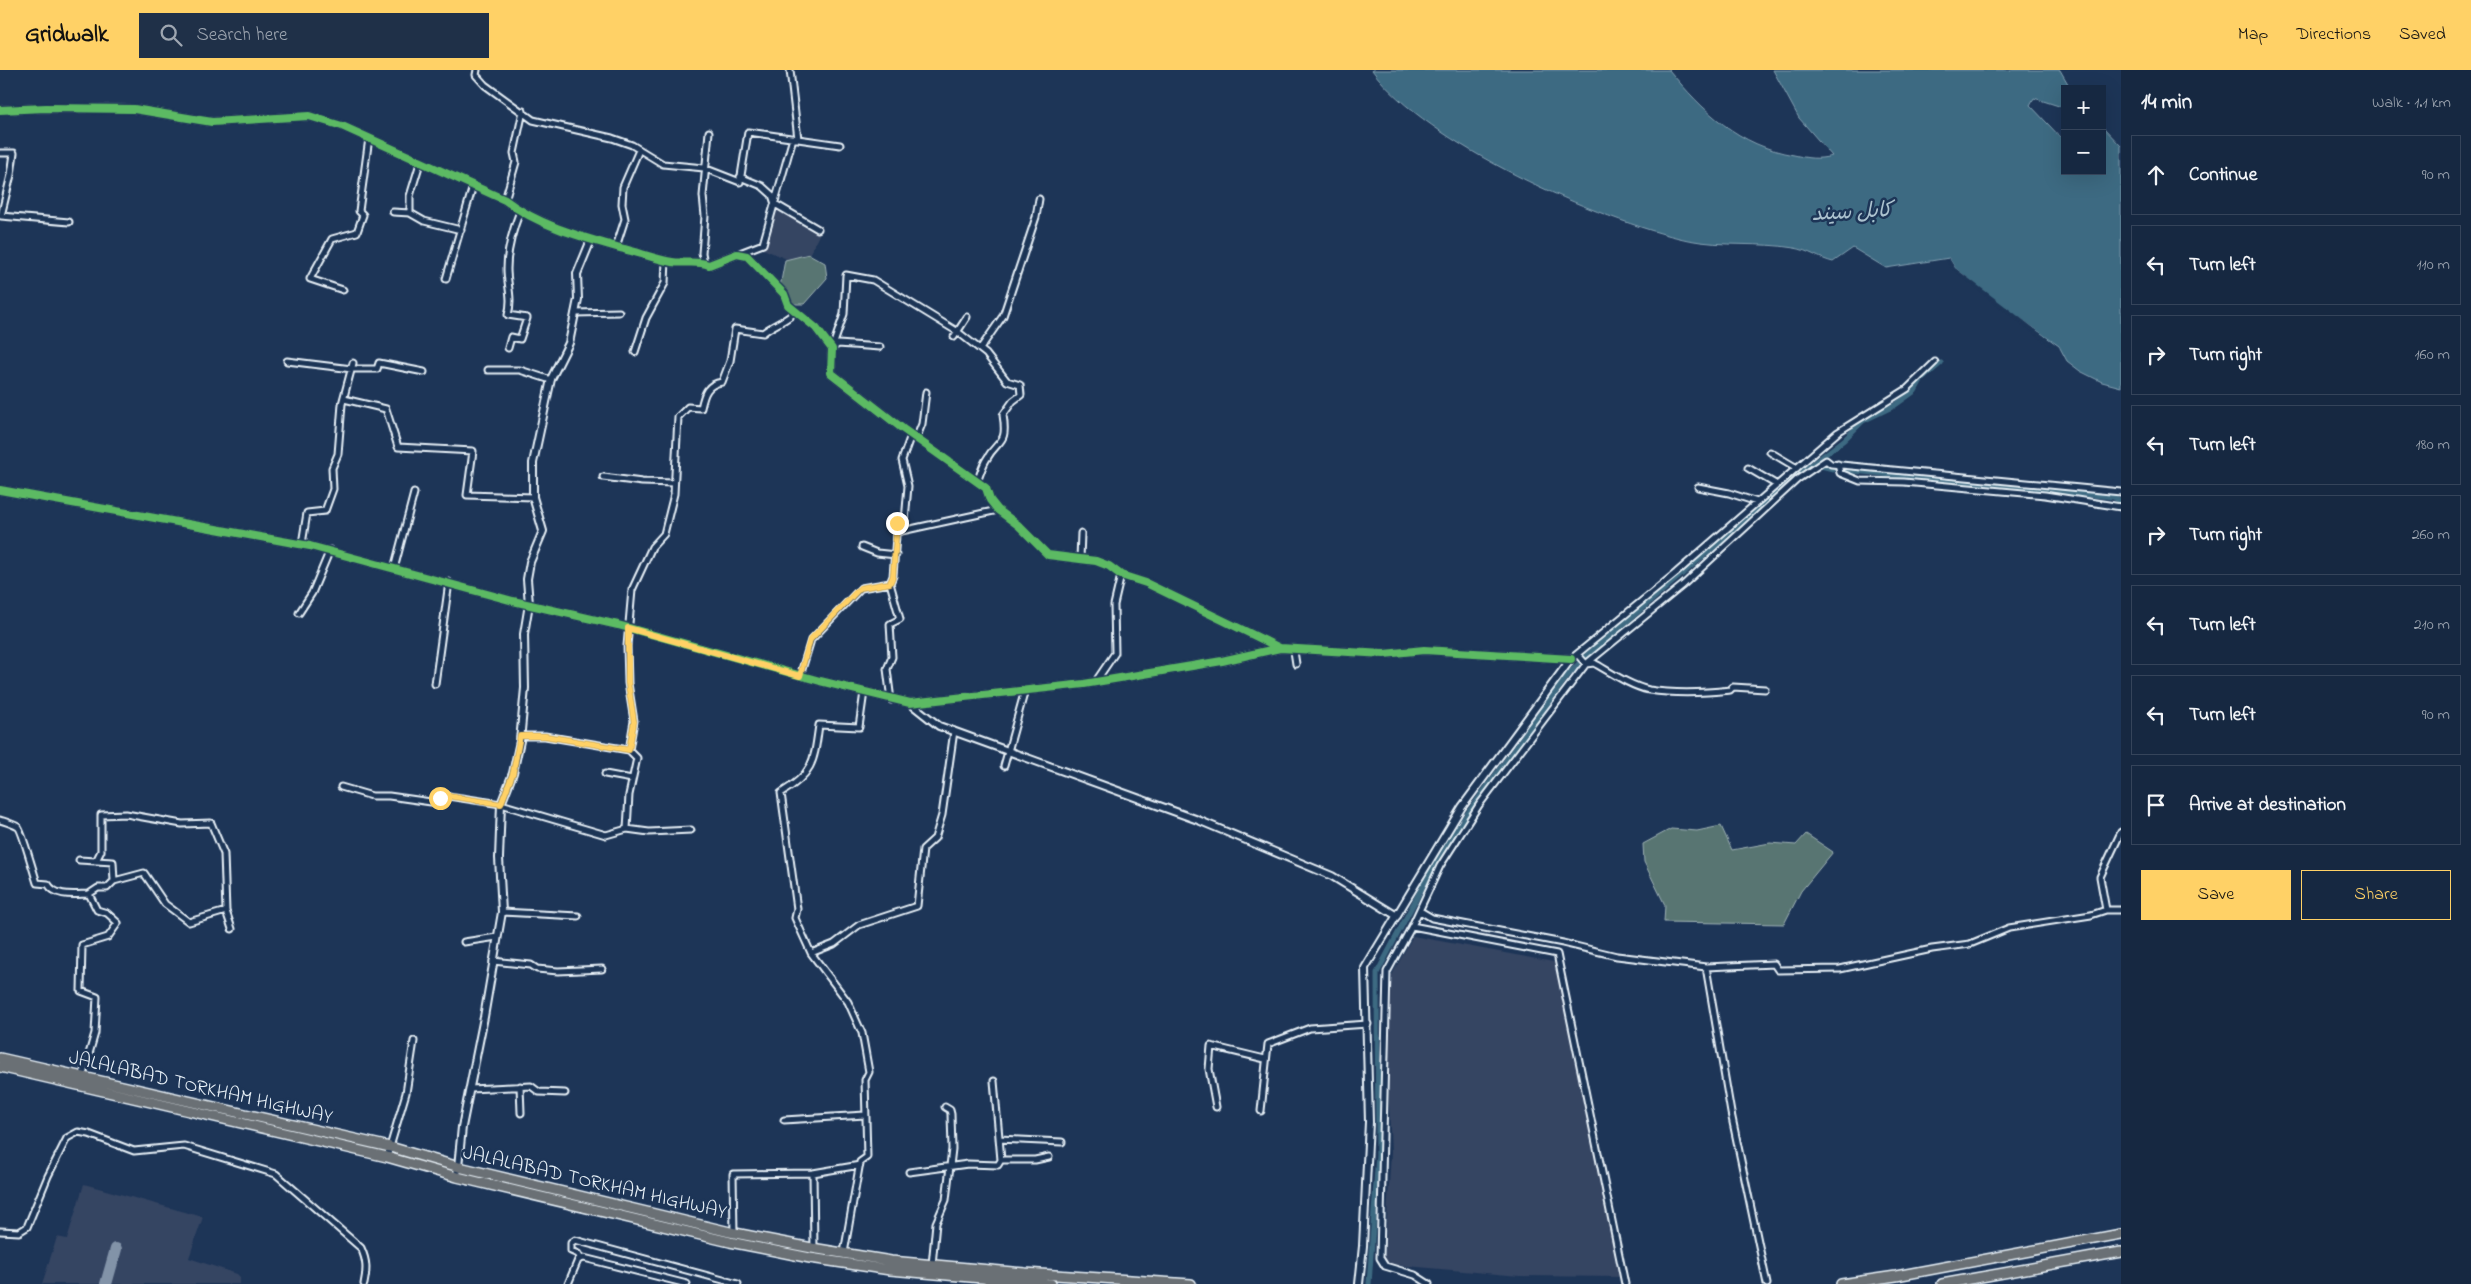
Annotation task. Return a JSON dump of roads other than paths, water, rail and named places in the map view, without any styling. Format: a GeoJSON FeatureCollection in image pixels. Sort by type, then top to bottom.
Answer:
{"type":"FeatureCollection","features":[{"type":"Feature","properties":{"kind":"highway","name":"JALALABAD TORKHAM HIGHWAY"},"geometry":{"type":"LineString","coordinates":[[0,1058],[81,1081],[390,1147],[459,1167],[734,1233],[814,1249],[932,1264],[1191,1284]]}},
{"type":"Feature","properties":{"kind":"highway"},"geometry":{"type":"LineString","coordinates":[[0,1067],[81,1081],[387,1157],[457,1177],[730,1242],[810,1258],[890,1270],[1050,1284]]}},
{"type":"Feature","properties":{"kind":"highway"},"geometry":{"type":"LineString","coordinates":[[1841,1284],[1896,1276],[2121,1234]]}},
{"type":"Feature","properties":{"kind":"highway"},"geometry":{"type":"LineString","coordinates":[[1942,1284],[2121,1252]]}},
{"type":"Feature","properties":{"kind":"street"},"geometry":{"type":"LineString","coordinates":[[477,70],[476,75],[485,85],[533,120],[612,138],[632,145],[663,164],[704,168],[740,182],[748,132],[840,145]]}},
{"type":"Feature","properties":{"kind":"street"},"geometry":{"type":"LineString","coordinates":[[0,110],[46,108],[134,109],[212,122],[309,116],[342,126],[369,138],[420,163],[505,200],[520,211],[547,224],[591,240],[666,260],[709,265],[763,244],[775,204],[775,196],[795,139],[790,70]]}},
{"type":"Feature","properties":{"kind":"street"},"geometry":{"type":"LineString","coordinates":[[505,200],[516,162],[514,153],[523,111]]}},
{"type":"Feature","properties":{"kind":"street"},"geometry":{"type":"LineString","coordinates":[[704,263],[702,253],[705,216],[702,196],[709,132]]}},
{"type":"Feature","properties":{"kind":"street"},"geometry":{"type":"LineString","coordinates":[[343,290],[310,279],[332,239],[357,232],[362,215],[359,211],[369,138]]}},
{"type":"Feature","properties":{"kind":"street"},"geometry":{"type":"LineString","coordinates":[[616,247],[625,219],[622,204],[623,187],[639,150]]}},
{"type":"Feature","properties":{"kind":"street"},"geometry":{"type":"LineString","coordinates":[[0,153],[14,153],[12,175],[1,216],[69,222]]}},
{"type":"Feature","properties":{"kind":"street"},"geometry":{"type":"LineString","coordinates":[[410,213],[410,196],[420,163]]}},
{"type":"Feature","properties":{"kind":"street"},"geometry":{"type":"LineString","coordinates":[[740,177],[762,186],[772,195],[775,204],[818,229]]}},
{"type":"Feature","properties":{"kind":"street"},"geometry":{"type":"LineString","coordinates":[[446,279],[473,186]]}},
{"type":"Feature","properties":{"kind":"street"},"geometry":{"type":"LineString","coordinates":[[980,349],[1003,316],[1036,217],[1039,199]]}},
{"type":"Feature","properties":{"kind":"street"},"geometry":{"type":"LineString","coordinates":[[508,348],[511,336],[520,339],[526,318],[508,315],[512,303],[507,268],[514,227],[520,211]]}},
{"type":"Feature","properties":{"kind":"street"},"geometry":{"type":"LineString","coordinates":[[393,212],[410,213],[424,221],[461,230]]}},
{"type":"Feature","properties":{"kind":"street"},"geometry":{"type":"LineString","coordinates":[[457,1177],[462,1127],[502,912],[499,858],[501,804],[513,773],[520,736],[525,688],[524,634],[529,604],[527,579],[530,562],[543,531],[534,497],[534,463],[552,380],[568,343],[575,313],[578,299],[577,274],[591,240]]}},
{"type":"Feature","properties":{"kind":"street"},"geometry":{"type":"LineString","coordinates":[[736,254],[746,256],[754,263],[784,294],[788,305],[816,328],[832,349]]}},
{"type":"Feature","properties":{"kind":"street"},"geometry":{"type":"LineString","coordinates":[[635,352],[646,318],[665,283],[666,260]]}},
{"type":"Feature","properties":{"kind":"street"},"geometry":{"type":"LineString","coordinates":[[977,482],[986,459],[1002,441],[1006,430],[1004,415],[1013,401],[1022,395],[1020,385],[1007,381],[980,349],[958,332],[873,280],[846,274],[844,314],[832,349],[831,373],[914,437],[977,482],[986,488],[990,500],[998,510],[1018,525],[1048,554],[1109,566],[1121,575],[1146,583],[1280,648],[1294,651],[1384,654],[1424,650],[1571,659]]}},
{"type":"Feature","properties":{"kind":"street"},"geometry":{"type":"LineString","coordinates":[[575,313],[619,312]]}},
{"type":"Feature","properties":{"kind":"street"},"geometry":{"type":"LineString","coordinates":[[629,750],[634,722],[628,683],[628,628],[632,590],[652,547],[664,534],[674,483],[678,417],[688,407],[701,408],[705,392],[713,383],[722,382],[730,361],[735,329],[763,333],[776,323],[789,319],[796,312]]}},
{"type":"Feature","properties":{"kind":"street"},"geometry":{"type":"LineString","coordinates":[[954,337],[967,317]]}},
{"type":"Feature","properties":{"kind":"street"},"geometry":{"type":"LineString","coordinates":[[832,349],[838,344],[880,347]]}},
{"type":"Feature","properties":{"kind":"street"},"geometry":{"type":"LineString","coordinates":[[287,361],[378,369],[379,363],[424,372]]}},
{"type":"Feature","properties":{"kind":"street"},"geometry":{"type":"LineString","coordinates":[[1359,1284],[1363,1246],[1369,1122],[1368,1024],[1365,968],[1462,807],[1571,659],[1676,573],[1838,432],[1906,389],[1936,362]]}},
{"type":"Feature","properties":{"kind":"street"},"geometry":{"type":"LineString","coordinates":[[302,544],[307,513],[325,510],[333,489],[332,468],[338,454],[342,404],[352,366]]}},
{"type":"Feature","properties":{"kind":"street"},"geometry":{"type":"LineString","coordinates":[[488,370],[520,370],[552,380]]}},
{"type":"Feature","properties":{"kind":"street"},"geometry":{"type":"LineString","coordinates":[[891,700],[887,669],[892,657],[890,624],[900,619],[890,583],[896,555],[897,523],[905,521],[908,486],[902,460],[922,424],[926,392]]}},
{"type":"Feature","properties":{"kind":"street"},"geometry":{"type":"LineString","coordinates":[[344,400],[386,409],[398,447],[473,451],[467,495],[534,497]]}},
{"type":"Feature","properties":{"kind":"street"},"geometry":{"type":"LineString","coordinates":[[1770,452],[1797,468]]}},
{"type":"Feature","properties":{"kind":"street"},"geometry":{"type":"LineString","coordinates":[[1430,1284],[1415,1275],[1385,1266],[1380,1258],[1387,972],[1420,911],[1440,866],[1479,805],[1586,664],[1683,585],[1798,479],[1826,460],[1838,464],[2121,492]]}},
{"type":"Feature","properties":{"kind":"street"},"geometry":{"type":"LineString","coordinates":[[1838,464],[1840,473],[1860,481],[1904,482],[2045,495],[2121,507]]}},
{"type":"Feature","properties":{"kind":"street"},"geometry":{"type":"LineString","coordinates":[[1748,468],[1776,485]]}},
{"type":"Feature","properties":{"kind":"street"},"geometry":{"type":"LineString","coordinates":[[603,477],[642,482],[674,483]]}},
{"type":"Feature","properties":{"kind":"street"},"geometry":{"type":"LineString","coordinates":[[1698,487],[1729,493],[1757,502]]}},
{"type":"Feature","properties":{"kind":"street"},"geometry":{"type":"LineString","coordinates":[[0,490],[330,550],[529,604],[628,628],[800,676],[891,700],[910,703],[1096,681],[1222,662],[1280,648]]}},
{"type":"Feature","properties":{"kind":"street"},"geometry":{"type":"LineString","coordinates":[[394,568],[414,493]]}},
{"type":"Feature","properties":{"kind":"street"},"geometry":{"type":"LineString","coordinates":[[897,532],[998,510]]}},
{"type":"Feature","properties":{"kind":"street"},"geometry":{"type":"LineString","coordinates":[[1080,559],[1081,533]]}},
{"type":"Feature","properties":{"kind":"street"},"geometry":{"type":"LineString","coordinates":[[862,547],[877,553],[896,555]]}},
{"type":"Feature","properties":{"kind":"street"},"geometry":{"type":"LineString","coordinates":[[299,613],[312,593],[330,550]]}},
{"type":"Feature","properties":{"kind":"street"},"geometry":{"type":"LineString","coordinates":[[1096,681],[1115,653],[1114,605],[1121,575]]}},
{"type":"Feature","properties":{"kind":"street"},"geometry":{"type":"LineString","coordinates":[[435,684],[449,582]]}},
{"type":"Feature","properties":{"kind":"street"},"geometry":{"type":"LineString","coordinates":[[800,676],[810,640],[860,588],[890,583]]}},
{"type":"Feature","properties":{"kind":"street"},"geometry":{"type":"LineString","coordinates":[[1294,651],[1296,664]]}},
{"type":"Feature","properties":{"kind":"street"},"geometry":{"type":"LineString","coordinates":[[1577,654],[1586,664]]}},
{"type":"Feature","properties":{"kind":"street"},"geometry":{"type":"LineString","coordinates":[[1586,664],[1594,663],[1619,678],[1648,690],[1715,692],[1730,690],[1733,687],[1765,689]]}},
{"type":"Feature","properties":{"kind":"street"},"geometry":{"type":"LineString","coordinates":[[1004,766],[1026,690]]}},
{"type":"Feature","properties":{"kind":"street"},"geometry":{"type":"LineString","coordinates":[[844,1253],[860,1166],[867,1157],[865,1080],[869,1072],[862,1034],[848,1002],[811,953],[795,918],[797,908],[780,793],[798,782],[813,763],[819,725],[859,727],[864,692]]}},
{"type":"Feature","properties":{"kind":"street"},"geometry":{"type":"LineString","coordinates":[[910,703],[939,726],[1198,820],[1332,876],[1398,916]]}},
{"type":"Feature","properties":{"kind":"street"},"geometry":{"type":"LineString","coordinates":[[811,953],[834,944],[859,925],[917,906],[923,849],[935,838],[942,815],[954,731]]}},
{"type":"Feature","properties":{"kind":"street"},"geometry":{"type":"LineString","coordinates":[[520,736],[545,736],[629,750],[637,758],[632,779],[627,829]]}},
{"type":"Feature","properties":{"kind":"street"},"geometry":{"type":"LineString","coordinates":[[605,774],[632,779]]}},
{"type":"Feature","properties":{"kind":"street"},"geometry":{"type":"LineString","coordinates":[[341,787],[372,796],[389,796],[431,802],[448,796],[501,804],[606,835],[627,829],[649,832],[691,830]]}},
{"type":"Feature","properties":{"kind":"street"},"geometry":{"type":"LineString","coordinates":[[96,861],[101,851],[101,815],[126,814],[182,824],[211,823],[224,854],[226,912],[232,929]]}},
{"type":"Feature","properties":{"kind":"street"},"geometry":{"type":"LineString","coordinates":[[0,820],[20,828],[25,836],[25,849],[37,883],[48,884],[52,890],[62,894],[90,894],[98,888],[107,888],[114,881],[144,873],[165,904],[189,922],[226,912]]}},
{"type":"Feature","properties":{"kind":"street"},"geometry":{"type":"LineString","coordinates":[[2106,910],[2100,878],[2121,832]]}},
{"type":"Feature","properties":{"kind":"street"},"geometry":{"type":"LineString","coordinates":[[79,860],[112,862],[114,881]]}},
{"type":"Feature","properties":{"kind":"street"},"geometry":{"type":"LineString","coordinates":[[81,1081],[95,1033],[97,997],[81,992],[82,945],[108,937],[118,923],[107,913],[97,910],[90,894]]}},
{"type":"Feature","properties":{"kind":"street"},"geometry":{"type":"LineString","coordinates":[[1420,911],[1432,918],[1563,943],[1617,956],[1706,967],[1774,964],[1778,970],[1840,969],[1932,949],[1970,944],[2009,928],[2091,915],[2106,910],[2121,910]]}},
{"type":"Feature","properties":{"kind":"street"},"geometry":{"type":"LineString","coordinates":[[502,912],[578,916]]}},
{"type":"Feature","properties":{"kind":"street"},"geometry":{"type":"LineString","coordinates":[[1412,926],[1557,954],[1625,1284]]}},
{"type":"Feature","properties":{"kind":"street"},"geometry":{"type":"LineString","coordinates":[[464,942],[498,937]]}},
{"type":"Feature","properties":{"kind":"street"},"geometry":{"type":"LineString","coordinates":[[493,961],[531,965],[537,969],[558,971],[602,969]]}},
{"type":"Feature","properties":{"kind":"street"},"geometry":{"type":"LineString","coordinates":[[1706,967],[1731,1113],[1767,1284]]}},
{"type":"Feature","properties":{"kind":"street"},"geometry":{"type":"LineString","coordinates":[[1261,1111],[1268,1044],[1310,1028],[1368,1024]]}},
{"type":"Feature","properties":{"kind":"street"},"geometry":{"type":"LineString","coordinates":[[387,1157],[406,1093],[414,1041]]}},
{"type":"Feature","properties":{"kind":"street"},"geometry":{"type":"LineString","coordinates":[[1216,1107],[1208,1068],[1211,1046],[1265,1059]]}},
{"type":"Feature","properties":{"kind":"street"},"geometry":{"type":"LineString","coordinates":[[909,1172],[984,1163],[998,1165],[1002,1160],[994,1081]]}},
{"type":"Feature","properties":{"kind":"street"},"geometry":{"type":"LineString","coordinates":[[520,1086],[521,1113]]}},
{"type":"Feature","properties":{"kind":"street"},"geometry":{"type":"LineString","coordinates":[[470,1089],[531,1086],[539,1092],[565,1093]]}},
{"type":"Feature","properties":{"kind":"street"},"geometry":{"type":"LineString","coordinates":[[932,1264],[936,1223],[946,1200],[950,1166],[952,1114],[945,1107]]}},
{"type":"Feature","properties":{"kind":"street"},"geometry":{"type":"LineString","coordinates":[[784,1120],[865,1115]]}},
{"type":"Feature","properties":{"kind":"street"},"geometry":{"type":"LineString","coordinates":[[0,1231],[19,1232],[27,1227],[48,1176],[67,1138],[78,1132],[89,1134],[134,1151],[184,1146],[276,1174],[361,1248],[366,1258],[367,1271],[364,1284]]}},
{"type":"Feature","properties":{"kind":"street"},"geometry":{"type":"LineString","coordinates":[[1000,1139],[1062,1142]]}},
{"type":"Feature","properties":{"kind":"street"},"geometry":{"type":"LineString","coordinates":[[1002,1160],[1036,1160],[1050,1157]]}},
{"type":"Feature","properties":{"kind":"street"},"geometry":{"type":"LineString","coordinates":[[734,1233],[733,1174],[813,1172],[860,1166]]}},
{"type":"Feature","properties":{"kind":"street"},"geometry":{"type":"LineString","coordinates":[[813,1172],[814,1249]]}},
{"type":"Feature","properties":{"kind":"street"},"geometry":{"type":"LineString","coordinates":[[687,1284],[602,1261],[581,1258],[578,1254],[571,1251],[571,1243],[576,1240],[738,1284]]}},
{"type":"Feature","properties":{"kind":"street"},"geometry":{"type":"LineString","coordinates":[[568,1284],[572,1271],[581,1258]]}},
{"type":"Feature","properties":{"kind":"water","name":"کابل سيند"},"geometry":{"type":"Polygon","coordinates":[[[1372,70],[1669,70],[1709,113],[1739,135],[1756,144],[1774,150],[1803,157],[1817,158],[1832,156],[1799,118],[1773,70],[2060,70],[2069,85],[2061,85],[2061,107],[2034,98],[2030,105],[2061,138],[2061,175],[2106,175],[2106,130],[2121,146],[2121,387],[2102,382],[2080,371],[2067,361],[2059,346],[1997,302],[1955,268],[1949,258],[1886,268],[1853,248],[1833,262],[1794,248],[1701,242],[1651,230],[1609,216],[1517,176],[1472,151],[1432,125],[1397,98],[1372,70]]]}},
{"type":"Feature","properties":{"kind":"waterway"},"geometry":{"type":"LineString","coordinates":[[1369,1284],[1378,1155],[1377,973],[1435,863],[1463,820],[1568,675],[1585,657],[1798,475],[1844,440],[1863,421],[1894,406],[1915,391],[1921,380],[1941,363]]}},
{"type":"Feature","properties":{"kind":"waterway"},"geometry":{"type":"LineString","coordinates":[[1821,466],[1833,469]]}},
{"type":"Feature","properties":{"kind":"waterway"},"geometry":{"type":"LineString","coordinates":[[1844,470],[2113,497],[2121,501]]}}]}
